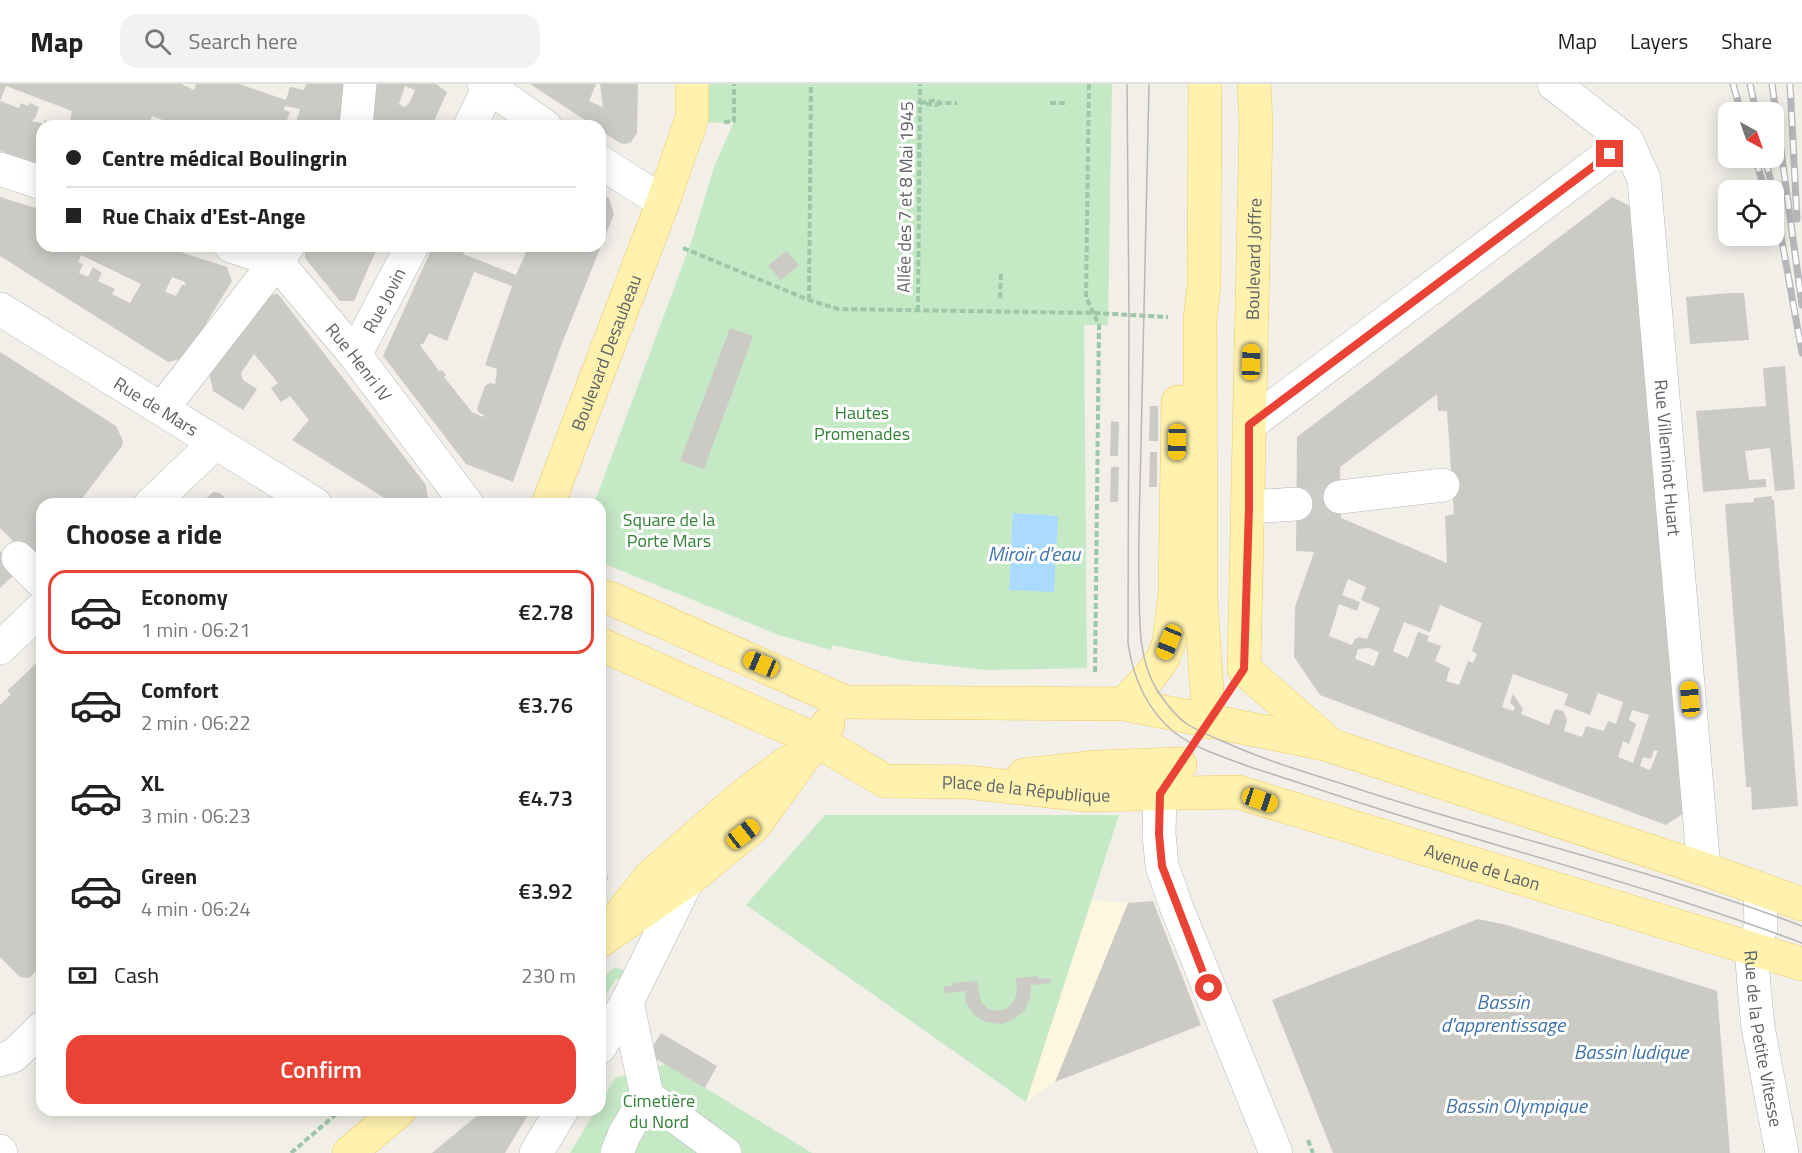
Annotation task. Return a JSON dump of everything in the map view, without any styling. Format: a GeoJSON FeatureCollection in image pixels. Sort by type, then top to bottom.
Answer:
{"type":"FeatureCollection","features":[{"type":"Feature","properties":{"kind":"main road","name":"Boulevard Desaubeau"},"geometry":{"type":"LineString","coordinates":[[550,498],[663,202],[692,118],[692,84]]}},
{"type":"Feature","properties":{"kind":"main road"},"geometry":{"type":"LineString","coordinates":[[1124,704],[1162,660],[1169,642],[1174,592],[1178,399],[1185,318],[1204,286],[1205,84]]}},
{"type":"Feature","properties":{"kind":"main road","name":"Boulevard Joffre"},"geometry":{"type":"LineString","coordinates":[[1244,669],[1256,124],[1254,84]]}},
{"type":"Feature","properties":{"kind":"main road"},"geometry":{"type":"LineString","coordinates":[[1185,318],[1209,722]]}},
{"type":"Feature","properties":{"kind":"main road"},"geometry":{"type":"LineString","coordinates":[[606,598],[845,702],[1124,704],[1332,746],[1797,902]]}},
{"type":"Feature","properties":{"kind":"main road","name":"Place de la République"},"geometry":{"type":"LineString","coordinates":[[606,647],[816,740],[885,781],[967,782],[1085,795],[1160,794]]}},
{"type":"Feature","properties":{"kind":"main road"},"geometry":{"type":"LineString","coordinates":[[1160,794],[1244,669],[1332,746]]}},
{"type":"Feature","properties":{"kind":"main road"},"geometry":{"type":"LineString","coordinates":[[606,936],[687,881],[754,826],[845,702]]}},
{"type":"Feature","properties":{"kind":"main road"},"geometry":{"type":"LineString","coordinates":[[606,932],[651,876],[738,800],[816,740]]}},
{"type":"Feature","properties":{"kind":"main road"},"geometry":{"type":"LineString","coordinates":[[967,782],[1098,766],[1180,764]]}},
{"type":"Feature","properties":{"kind":"main road","name":"Avenue de Laon"},"geometry":{"type":"LineString","coordinates":[[1160,794],[1238,792],[1801,963]]}},
{"type":"Feature","properties":{"kind":"main road"},"geometry":{"type":"LineString","coordinates":[[349,1153],[393,1116]]}},
{"type":"Feature","properties":{"kind":"street"},"geometry":{"type":"LineString","coordinates":[[357,120],[360,84]]}},
{"type":"Feature","properties":{"kind":"street","name":"Rue Villeminot Huart"},"geometry":{"type":"LineString","coordinates":[[1554,84],[1626,141],[1644,179],[1704,869]]}},
{"type":"Feature","properties":{"kind":"street"},"geometry":{"type":"LineString","coordinates":[[472,120],[486,86],[536,120]]}},
{"type":"Feature","properties":{"kind":"street"},"geometry":{"type":"LineString","coordinates":[[1249,425],[1626,141]]}},
{"type":"Feature","properties":{"kind":"street"},"geometry":{"type":"LineString","coordinates":[[606,166],[663,202]]}},
{"type":"Feature","properties":{"kind":"street"},"geometry":{"type":"LineString","coordinates":[[0,169],[36,181]]}},
{"type":"Feature","properties":{"kind":"street","name":"Rue Jovin"},"geometry":{"type":"LineString","coordinates":[[355,355],[409,252]]}},
{"type":"Feature","properties":{"kind":"street"},"geometry":{"type":"LineString","coordinates":[[162,410],[282,254]]}},
{"type":"Feature","properties":{"kind":"street","name":"Rue Henri IV"},"geometry":{"type":"LineString","coordinates":[[282,254],[462,498]]}},
{"type":"Feature","properties":{"kind":"street","name":"Rue de Mars"},"geometry":{"type":"LineString","coordinates":[[0,309],[305,498]]}},
{"type":"Feature","properties":{"kind":"street"},"geometry":{"type":"LineString","coordinates":[[157,498],[215,443]]}},
{"type":"Feature","properties":{"kind":"street"},"geometry":{"type":"LineString","coordinates":[[1340,497],[1443,485]]}},
{"type":"Feature","properties":{"kind":"street"},"geometry":{"type":"LineString","coordinates":[[1249,507],[1296,504]]}},
{"type":"Feature","properties":{"kind":"street"},"geometry":{"type":"LineString","coordinates":[[18,558],[36,576]]}},
{"type":"Feature","properties":{"kind":"street"},"geometry":{"type":"LineString","coordinates":[[0,648],[36,614]]}},
{"type":"Feature","properties":{"kind":"street"},"geometry":{"type":"LineString","coordinates":[[1160,794],[1159,834],[1162,866],[1276,1153]]}},
{"type":"Feature","properties":{"kind":"street"},"geometry":{"type":"LineString","coordinates":[[687,881],[616,1030],[647,1096],[725,1153]]}},
{"type":"Feature","properties":{"kind":"street","name":"Rue de la Petite Vitesse"},"geometry":{"type":"LineString","coordinates":[[1760,889],[1761,928],[1751,947],[1758,1027],[1782,1153]]}},
{"type":"Feature","properties":{"kind":"street"},"geometry":{"type":"LineString","coordinates":[[0,1060],[13,1056],[36,1034]]}},
{"type":"Feature","properties":{"kind":"street"},"geometry":{"type":"LineString","coordinates":[[616,1147],[647,1096]]}},
{"type":"Feature","properties":{"kind":"street"},"geometry":{"type":"LineString","coordinates":[[536,1153],[558,1116]]}},
{"type":"Feature","properties":{"kind":"path"},"geometry":{"type":"LineString","coordinates":[[809,300],[811,84]]}},
{"type":"Feature","properties":{"kind":"path","name":"Allée des 7 et 8 Mai 1945"},"geometry":{"type":"LineString","coordinates":[[918,311],[920,84]]}},
{"type":"Feature","properties":{"kind":"path"},"geometry":{"type":"LineString","coordinates":[[1089,84],[1086,297],[1099,325],[1095,683]]}},
{"type":"Feature","properties":{"kind":"path"},"geometry":{"type":"LineString","coordinates":[[920,103],[937,100],[940,103],[957,103]]}},
{"type":"Feature","properties":{"kind":"path"},"geometry":{"type":"LineString","coordinates":[[1050,103],[1065,103]]}},
{"type":"Feature","properties":{"kind":"path"},"geometry":{"type":"LineString","coordinates":[[683,248],[809,300],[838,309],[1094,313],[1185,318]]}},
{"type":"Feature","properties":{"kind":"path"},"geometry":{"type":"LineString","coordinates":[[1000,298],[1001,274]]}},
{"type":"Feature","properties":{"kind":"path"},"geometry":{"type":"LineString","coordinates":[[291,1153],[335,1116]]}},
{"type":"Feature","properties":{"kind":"shaded area"},"geometry":{"type":"Polygon","coordinates":[[[1092,900],[1128,903],[1153,901],[1201,1025],[1055,1082],[1026,1102],[1092,900]]]}},
{"type":"Feature","properties":{"kind":"green space","name":"Hautes Promenades"},"geometry":{"type":"Polygon","coordinates":[[[707,84],[1112,84],[1108,325],[1084,325],[1087,668],[986,670],[908,661],[832,645],[831,650],[779,635],[606,564],[606,498],[596,498],[693,237],[714,167],[734,122],[705,123],[707,84]]]}},
{"type":"Feature","properties":{"kind":"green space"},"geometry":{"type":"Polygon","coordinates":[[[825,815],[1119,815],[1026,1102],[746,905],[825,815]]]}},
{"type":"Feature","properties":{"kind":"green space"},"geometry":{"type":"Polygon","coordinates":[[[615,967],[625,971],[625,978],[616,979],[606,995],[606,975],[615,967]]]}},
{"type":"Feature","properties":{"kind":"green space","name":"Cimetière du Nord"},"geometry":{"type":"Polygon","coordinates":[[[666,1064],[812,1153],[570,1153],[592,1116],[606,1116],[606,1094],[615,1078],[666,1064]]]}},
{"type":"Feature","properties":{"kind":"water","name":"Miroir d'eau"},"geometry":{"type":"Polygon","coordinates":[[[1013,513],[1058,516],[1054,592],[1009,590],[1013,513]]]}},
{"type":"Feature","properties":{"kind":"building"},"geometry":{"type":"Polygon","coordinates":[[[0,84],[181,84],[194,90],[196,84],[239,84],[286,100],[290,87],[304,90],[306,84],[345,84],[342,120],[297,120],[300,109],[285,106],[284,110],[290,112],[287,120],[163,120],[152,116],[150,120],[70,120],[72,111],[6,86],[0,101],[0,84]]]}},
{"type":"Feature","properties":{"kind":"building"},"geometry":{"type":"Polygon","coordinates":[[[376,84],[436,84],[447,92],[435,120],[369,120],[376,84]],[[405,86],[399,104],[405,107],[415,90],[405,86]]]}},
{"type":"Feature","properties":{"kind":"building"},"geometry":{"type":"Polygon","coordinates":[[[530,84],[596,84],[589,101],[603,107],[600,84],[638,84],[637,133],[631,142],[620,143],[606,134],[606,120],[585,120],[530,84]]]}},
{"type":"Feature","properties":{"kind":"building"},"geometry":{"type":"Polygon","coordinates":[[[0,101],[19,108],[21,103],[28,106],[30,103],[39,107],[32,121],[36,122],[36,163],[0,151],[0,101]]]}},
{"type":"Feature","properties":{"kind":"building"},"geometry":{"type":"Polygon","coordinates":[[[606,196],[609,198],[614,214],[606,234],[606,196]]]}},
{"type":"Feature","properties":{"kind":"building"},"geometry":{"type":"Polygon","coordinates":[[[0,197],[36,208],[36,252],[180,252],[227,267],[232,281],[185,358],[168,362],[0,256],[0,197]],[[81,255],[78,262],[83,264],[79,273],[88,277],[93,267],[102,273],[98,281],[115,289],[112,294],[130,303],[141,284],[81,255]],[[172,277],[165,292],[176,296],[182,285],[186,285],[185,282],[172,277]]]}},
{"type":"Feature","properties":{"kind":"building"},"geometry":{"type":"Polygon","coordinates":[[[1612,197],[1634,208],[1684,813],[1666,825],[1320,695],[1294,657],[1295,607],[1314,552],[1296,551],[1297,437],[1612,197]],[[1437,394],[1340,467],[1341,518],[1447,563],[1445,516],[1454,514],[1447,411],[1438,411],[1437,394]],[[1348,579],[1342,595],[1360,602],[1357,611],[1339,604],[1329,636],[1352,645],[1359,637],[1367,639],[1380,608],[1361,600],[1366,587],[1348,579]],[[1440,605],[1430,632],[1404,622],[1393,651],[1408,658],[1418,632],[1429,636],[1427,641],[1441,646],[1435,661],[1450,668],[1446,681],[1459,685],[1468,661],[1473,663],[1477,654],[1472,651],[1482,623],[1440,605]],[[1369,648],[1358,649],[1355,659],[1374,666],[1379,652],[1369,648]],[[1513,674],[1502,707],[1513,711],[1515,708],[1510,702],[1513,694],[1523,709],[1521,714],[1549,725],[1555,709],[1563,711],[1567,720],[1564,731],[1582,737],[1586,726],[1604,731],[1608,721],[1616,724],[1623,702],[1598,693],[1590,715],[1564,705],[1568,694],[1513,674]],[[1632,710],[1629,720],[1636,724],[1629,744],[1623,741],[1618,757],[1633,763],[1649,715],[1632,710]],[[1654,750],[1651,759],[1643,757],[1640,766],[1650,770],[1658,751],[1654,750]]]}},
{"type":"Feature","properties":{"kind":"building"},"geometry":{"type":"Polygon","coordinates":[[[786,251],[799,265],[781,280],[768,266],[786,251]]]}},
{"type":"Feature","properties":{"kind":"building"},"geometry":{"type":"Polygon","coordinates":[[[305,252],[375,252],[354,301],[340,301],[305,258],[305,252]]]}},
{"type":"Feature","properties":{"kind":"building"},"geometry":{"type":"Polygon","coordinates":[[[430,252],[464,252],[463,254],[516,275],[526,252],[599,252],[562,343],[513,482],[466,464],[383,356],[430,252]],[[474,272],[447,341],[429,333],[424,343],[420,345],[439,371],[442,370],[446,375],[444,377],[472,412],[483,417],[484,415],[477,409],[485,386],[490,383],[495,384],[497,369],[485,365],[512,286],[474,272]]]}},
{"type":"Feature","properties":{"kind":"building"},"geometry":{"type":"Polygon","coordinates":[[[1744,293],[1749,340],[1690,344],[1686,297],[1744,293]]]}},
{"type":"Feature","properties":{"kind":"building"},"geometry":{"type":"Polygon","coordinates":[[[278,294],[426,485],[428,498],[384,498],[292,440],[309,420],[290,396],[281,402],[271,388],[278,383],[254,354],[241,373],[243,380],[257,389],[243,410],[213,391],[209,372],[266,295],[278,294]]]}},
{"type":"Feature","properties":{"kind":"building"},"geometry":{"type":"Polygon","coordinates":[[[730,328],[753,336],[704,469],[680,461],[730,328]]]}},
{"type":"Feature","properties":{"kind":"building"},"geometry":{"type":"Polygon","coordinates":[[[0,352],[116,426],[123,441],[122,446],[83,498],[36,498],[36,554],[31,559],[0,528],[0,352]]]}},
{"type":"Feature","properties":{"kind":"building"},"geometry":{"type":"Polygon","coordinates":[[[1785,366],[1795,489],[1775,491],[1770,448],[1745,451],[1749,480],[1766,479],[1766,487],[1703,492],[1696,411],[1766,406],[1763,368],[1785,366]]]}},
{"type":"Feature","properties":{"kind":"building"},"geometry":{"type":"Polygon","coordinates":[[[1150,406],[1158,406],[1158,441],[1149,441],[1150,406]]]}},
{"type":"Feature","properties":{"kind":"building"},"geometry":{"type":"Polygon","coordinates":[[[1111,421],[1119,422],[1118,456],[1110,456],[1111,421]]]}},
{"type":"Feature","properties":{"kind":"building"},"geometry":{"type":"Polygon","coordinates":[[[1150,452],[1157,452],[1157,487],[1149,487],[1150,452]]]}},
{"type":"Feature","properties":{"kind":"building"},"geometry":{"type":"Polygon","coordinates":[[[1111,467],[1119,467],[1118,502],[1110,502],[1111,467]]]}},
{"type":"Feature","properties":{"kind":"building"},"geometry":{"type":"Polygon","coordinates":[[[213,492],[220,493],[225,498],[206,498],[213,492]]]}},
{"type":"Feature","properties":{"kind":"building"},"geometry":{"type":"Polygon","coordinates":[[[1772,496],[1798,806],[1752,810],[1751,787],[1746,787],[1725,504],[1754,502],[1754,498],[1772,496]]]}},
{"type":"Feature","properties":{"kind":"building"},"geometry":{"type":"Polygon","coordinates":[[[0,551],[14,566],[14,575],[0,588],[0,551]]]}},
{"type":"Feature","properties":{"kind":"building"},"geometry":{"type":"Polygon","coordinates":[[[36,664],[36,971],[29,978],[20,977],[0,957],[0,705],[11,694],[7,691],[36,664]]]}},
{"type":"Feature","properties":{"kind":"building"},"geometry":{"type":"Polygon","coordinates":[[[1153,901],[1201,1025],[1055,1082],[1128,903],[1153,901]]]}},
{"type":"Feature","properties":{"kind":"building"},"geometry":{"type":"Polygon","coordinates":[[[1478,919],[1507,925],[1717,991],[1730,1153],[1333,1153],[1272,1000],[1478,919]]]}},
{"type":"Feature","properties":{"kind":"building"},"geometry":{"type":"Polygon","coordinates":[[[1038,976],[1039,979],[1050,978],[1051,983],[1031,985],[1030,998],[1025,1010],[1014,1019],[1002,1024],[986,1022],[975,1016],[966,1003],[965,991],[944,993],[944,986],[952,986],[952,983],[977,981],[981,1002],[988,1009],[999,1011],[1008,1008],[1015,999],[1016,978],[1038,976]]]}},
{"type":"Feature","properties":{"kind":"building"},"geometry":{"type":"Polygon","coordinates":[[[661,1033],[717,1066],[705,1088],[648,1054],[661,1033]]]}},
{"type":"Feature","properties":{"kind":"building"},"geometry":{"type":"Polygon","coordinates":[[[477,1116],[527,1116],[505,1153],[432,1153],[477,1116]]]}},
{"type":"Feature","properties":{"kind":"tunnel"},"geometry":{"type":"LineString","coordinates":[[1296,504],[1340,497]]}},
{"type":"Feature","properties":{"kind":"tram line"},"geometry":{"type":"LineString","coordinates":[[1127,84],[1128,643],[1138,681],[1149,704],[1175,733],[1213,753],[1253,768],[1397,815],[1688,903],[1802,943]]}},
{"type":"Feature","properties":{"kind":"tram line"},"geometry":{"type":"LineString","coordinates":[[1149,84],[1139,534],[1140,614],[1141,640],[1146,666],[1157,690],[1167,704],[1174,713],[1195,729],[1272,761],[1413,806],[1692,888],[1802,926]]}},
{"type":"Feature","properties":{"kind":"railway"},"geometry":{"type":"LineString","coordinates":[[1733,84],[1738,102]]}},
{"type":"Feature","properties":{"kind":"railway"},"geometry":{"type":"LineString","coordinates":[[1750,84],[1754,102]]}},
{"type":"Feature","properties":{"kind":"railway"},"geometry":{"type":"LineString","coordinates":[[1772,84],[1802,305]]}},
{"type":"Feature","properties":{"kind":"railway"},"geometry":{"type":"LineString","coordinates":[[1790,84],[1797,219]]}},
{"type":"Feature","properties":{"kind":"railway"},"geometry":{"type":"LineString","coordinates":[[1758,168],[1762,180]]}},
{"type":"Feature","properties":{"kind":"railway"},"geometry":{"type":"LineString","coordinates":[[1768,168],[1770,180]]}},
{"type":"Feature","properties":{"kind":"railway"},"geometry":{"type":"LineString","coordinates":[[1783,246],[1802,353]]}},
{"type":"Feature","properties":{"kind":"route"},"geometry":{"type":"LineString","coordinates":[[1209,988],[1162,866],[1159,834],[1160,794],[1244,669],[1249,425],[1610,154]]}},
{"type":"Feature","properties":{"kind":"park label","name":"Square de la Porte Mars"},"geometry":{"type":"Point","coordinates":[669,529]}},
{"type":"Feature","properties":{"kind":"water label","name":"Bassin d'apprentissage"},"geometry":{"type":"Point","coordinates":[1503,1012]}},
{"type":"Feature","properties":{"kind":"water label","name":"Bassin ludique"},"geometry":{"type":"Point","coordinates":[1631,1051]}},
{"type":"Feature","properties":{"kind":"water label","name":"Bassin Olympique"},"geometry":{"type":"Point","coordinates":[1516,1105]}}]}
